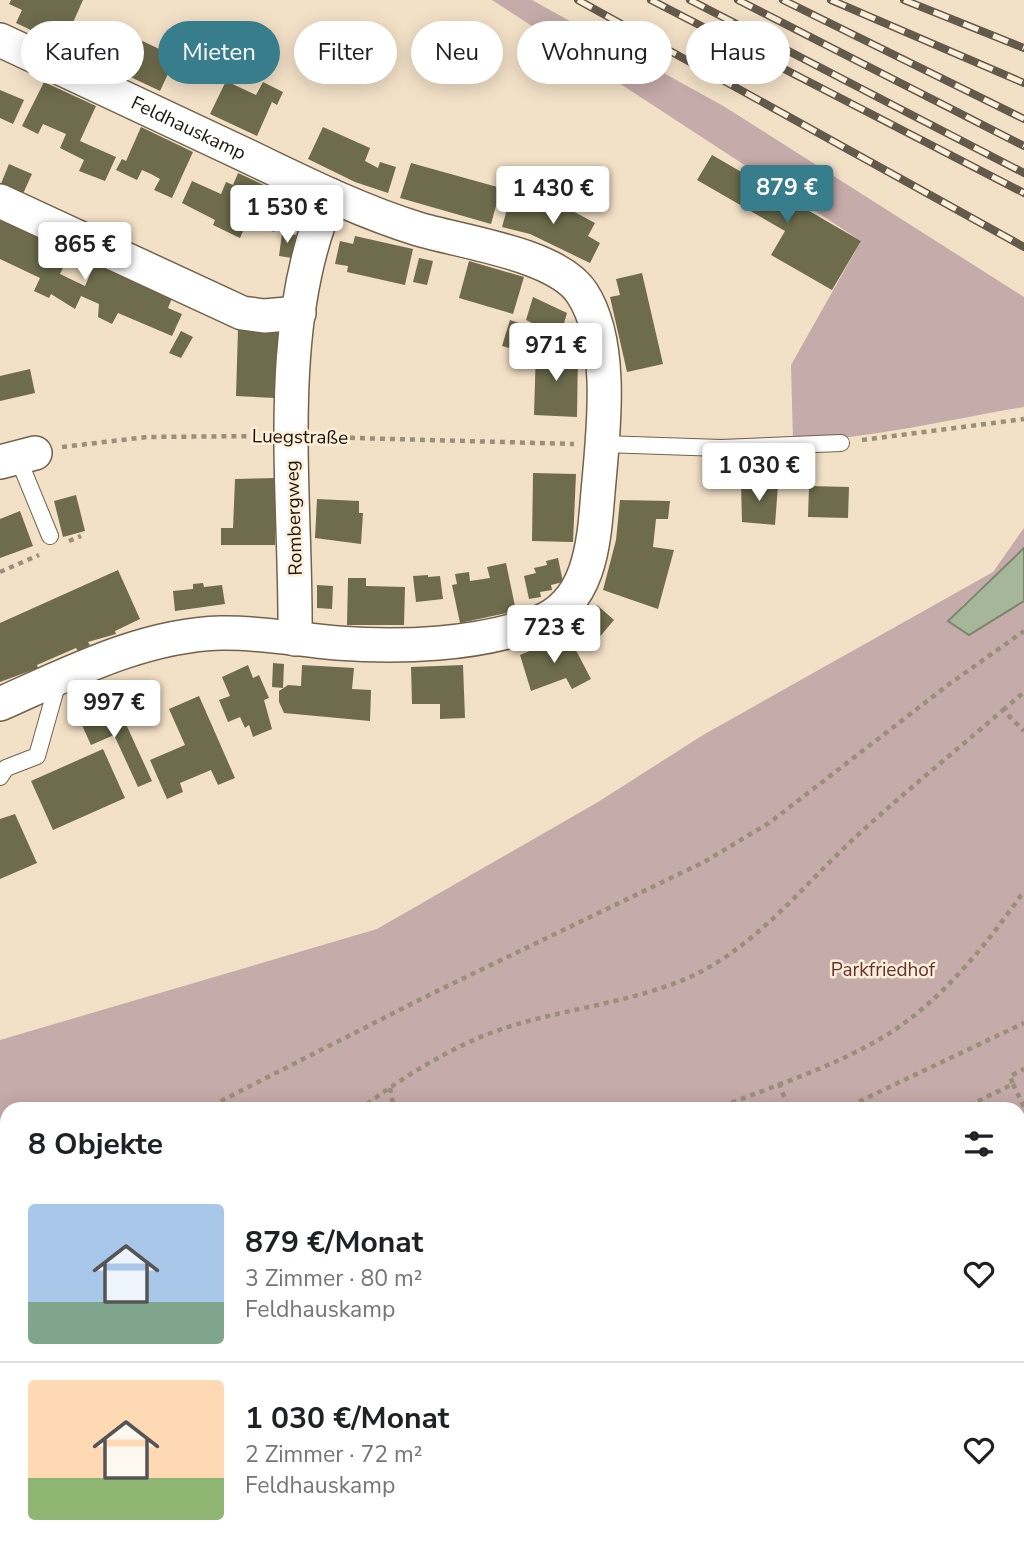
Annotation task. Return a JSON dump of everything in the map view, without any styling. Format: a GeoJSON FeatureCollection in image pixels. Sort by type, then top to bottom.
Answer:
{"type":"FeatureCollection","features":[{"type":"Feature","properties":{"kind":"street","name":"Feldhauskamp"},"geometry":{"type":"LineString","coordinates":[[0,40],[377,216],[549,266],[570,279],[582,292],[597,329],[604,386],[603,444],[596,516],[587,567],[573,600],[559,612],[539,622],[492,636],[414,643],[344,644],[268,633],[216,633],[170,640],[111,656],[0,704]]}},
{"type":"Feature","properties":{"kind":"street","name":"Rombergweg"},"geometry":{"type":"LineString","coordinates":[[295,639],[296,581],[290,501],[299,313],[311,248],[330,195]]}},
{"type":"Feature","properties":{"kind":"street"},"geometry":{"type":"LineString","coordinates":[[0,201],[242,313],[264,316],[299,313]]}},
{"type":"Feature","properties":{"kind":"lane"},"geometry":{"type":"LineString","coordinates":[[603,444],[721,448],[841,443]]}},
{"type":"Feature","properties":{"kind":"lane"},"geometry":{"type":"LineString","coordinates":[[18,457],[50,536]]}},
{"type":"Feature","properties":{"kind":"lane"},"geometry":{"type":"LineString","coordinates":[[0,777],[6,768],[37,756],[59,678]]}},
{"type":"Feature","properties":{"kind":"path"},"geometry":{"type":"LineString","coordinates":[[841,443],[1024,419]]}},
{"type":"Feature","properties":{"kind":"path","name":"Luegstraße"},"geometry":{"type":"LineString","coordinates":[[18,457],[147,437],[292,437],[603,444]]}},
{"type":"Feature","properties":{"kind":"path"},"geometry":{"type":"LineString","coordinates":[[219,1102],[433,993],[704,862],[769,824],[938,693],[1024,631]]}},
{"type":"Feature","properties":{"kind":"path"},"geometry":{"type":"LineString","coordinates":[[370,1102],[390,1088],[492,1033],[533,1019],[612,1002],[690,977],[756,932],[850,843],[1024,692]]}},
{"type":"Feature","properties":{"kind":"path"},"geometry":{"type":"LineString","coordinates":[[1003,710],[1024,731]]}},
{"type":"Feature","properties":{"kind":"path"},"geometry":{"type":"LineString","coordinates":[[733,1102],[855,1052],[913,1017],[968,961],[1024,891]]}},
{"type":"Feature","properties":{"kind":"path"},"geometry":{"type":"LineString","coordinates":[[858,1102],[1024,1023]]}},
{"type":"Feature","properties":{"kind":"path"},"geometry":{"type":"LineString","coordinates":[[1022,1102],[1010,1076],[1024,1069]]}},
{"type":"Feature","properties":{"kind":"path"},"geometry":{"type":"LineString","coordinates":[[779,1083],[786,1102]]}},
{"type":"Feature","properties":{"kind":"path"},"geometry":{"type":"LineString","coordinates":[[976,1102],[1013,1084]]}},
{"type":"Feature","properties":{"kind":"path"},"geometry":{"type":"LineString","coordinates":[[390,1088],[393,1102]]}},
{"type":"Feature","properties":{"kind":"green space"},"geometry":{"type":"Polygon","coordinates":[[[492,0],[532,0],[570,21],[524,21],[492,0]]]}},
{"type":"Feature","properties":{"kind":"green space"},"geometry":{"type":"Polygon","coordinates":[[[672,78],[725,107],[1024,297],[1024,407],[879,433],[793,441],[791,365],[861,241],[621,84],[672,84],[672,78]]]}},
{"type":"Feature","properties":{"kind":"green space","name":"Parkfriedhof"},"geometry":{"type":"Polygon","coordinates":[[[1024,528],[1024,548],[961,607],[969,635],[1024,601],[1024,1102],[0,1102],[0,1040],[377,929],[598,802],[703,735],[993,572],[1024,528]]]}},
{"type":"Feature","properties":{"kind":"shaded area"},"geometry":{"type":"Polygon","coordinates":[[[1024,548],[1024,601],[969,635],[948,621],[1024,548]]]}},
{"type":"Feature","properties":{"kind":"building"},"geometry":{"type":"Polygon","coordinates":[[[11,0],[83,0],[74,21],[21,21],[21,25],[16,23],[22,10],[9,4],[11,0]]]}},
{"type":"Feature","properties":{"kind":"building"},"geometry":{"type":"Polygon","coordinates":[[[144,42],[158,48],[158,84],[163,84],[160,91],[144,83],[144,42]]]}},
{"type":"Feature","properties":{"kind":"building"},"geometry":{"type":"Polygon","coordinates":[[[43,84],[96,106],[80,141],[116,157],[105,181],[79,171],[84,160],[60,148],[66,134],[43,124],[38,134],[22,126],[43,84]]]}},
{"type":"Feature","properties":{"kind":"building"},"geometry":{"type":"Polygon","coordinates":[[[225,84],[232,84],[256,95],[262,84],[283,92],[277,105],[272,102],[257,136],[210,114],[225,84]]]}},
{"type":"Feature","properties":{"kind":"building"},"geometry":{"type":"Polygon","coordinates":[[[0,90],[24,100],[13,124],[0,118],[0,90]]]}},
{"type":"Feature","properties":{"kind":"building"},"geometry":{"type":"Polygon","coordinates":[[[141,127],[193,152],[172,198],[154,190],[160,179],[151,174],[142,170],[137,180],[116,170],[122,159],[126,161],[141,127]]]}},
{"type":"Feature","properties":{"kind":"building"},"geometry":{"type":"Polygon","coordinates":[[[323,127],[370,148],[365,161],[378,168],[380,162],[396,167],[388,193],[355,182],[308,159],[323,127]]]}},
{"type":"Feature","properties":{"kind":"building"},"geometry":{"type":"Polygon","coordinates":[[[712,155],[861,241],[832,290],[771,255],[785,231],[697,180],[712,155]]]}},
{"type":"Feature","properties":{"kind":"building"},"geometry":{"type":"Polygon","coordinates":[[[411,163],[501,188],[491,224],[400,198],[411,163]]]}},
{"type":"Feature","properties":{"kind":"building"},"geometry":{"type":"Polygon","coordinates":[[[9,164],[32,174],[22,196],[0,186],[9,164]]]}},
{"type":"Feature","properties":{"kind":"building"},"geometry":{"type":"Polygon","coordinates":[[[238,173],[290,197],[274,232],[248,220],[240,238],[213,225],[215,220],[182,203],[192,181],[221,194],[226,182],[233,185],[238,173]]]}},
{"type":"Feature","properties":{"kind":"building"},"geometry":{"type":"Polygon","coordinates":[[[523,193],[569,209],[595,223],[588,236],[600,243],[590,263],[530,234],[502,227],[509,202],[520,205],[523,193]]]}},
{"type":"Feature","properties":{"kind":"building"},"geometry":{"type":"Polygon","coordinates":[[[0,218],[71,251],[60,274],[85,286],[95,263],[172,298],[168,308],[182,314],[172,336],[118,313],[112,324],[98,317],[99,304],[81,296],[75,309],[51,294],[49,298],[34,291],[40,278],[0,259],[0,218]]]}},
{"type":"Feature","properties":{"kind":"building"},"geometry":{"type":"Polygon","coordinates":[[[282,233],[296,235],[292,258],[279,256],[282,233]]]}},
{"type":"Feature","properties":{"kind":"building"},"geometry":{"type":"Polygon","coordinates":[[[355,236],[413,249],[405,285],[347,272],[348,266],[335,264],[340,241],[353,244],[355,236]]]}},
{"type":"Feature","properties":{"kind":"building"},"geometry":{"type":"Polygon","coordinates":[[[419,258],[433,261],[427,285],[413,282],[419,258]]]}},
{"type":"Feature","properties":{"kind":"building"},"geometry":{"type":"Polygon","coordinates":[[[469,261],[524,277],[513,314],[459,298],[469,261]]]}},
{"type":"Feature","properties":{"kind":"building"},"geometry":{"type":"Polygon","coordinates":[[[642,273],[663,364],[627,372],[610,297],[620,295],[616,279],[642,273]]]}},
{"type":"Feature","properties":{"kind":"building"},"geometry":{"type":"Polygon","coordinates":[[[533,297],[567,313],[560,337],[526,320],[533,297]]]}},
{"type":"Feature","properties":{"kind":"building"},"geometry":{"type":"Polygon","coordinates":[[[510,320],[525,325],[517,350],[502,346],[510,320]]]}},
{"type":"Feature","properties":{"kind":"building"},"geometry":{"type":"Polygon","coordinates":[[[238,329],[280,331],[280,393],[275,398],[236,396],[238,329]]]}},
{"type":"Feature","properties":{"kind":"building"},"geometry":{"type":"Polygon","coordinates":[[[181,331],[193,337],[181,358],[169,353],[181,331]]]}},
{"type":"Feature","properties":{"kind":"building"},"geometry":{"type":"Polygon","coordinates":[[[536,349],[578,350],[577,417],[534,415],[536,349]]]}},
{"type":"Feature","properties":{"kind":"building"},"geometry":{"type":"Polygon","coordinates":[[[30,369],[35,393],[0,401],[0,376],[30,369]]]}},
{"type":"Feature","properties":{"kind":"building"},"geometry":{"type":"Polygon","coordinates":[[[533,473],[576,474],[573,542],[532,541],[533,473]]]}},
{"type":"Feature","properties":{"kind":"building"},"geometry":{"type":"Polygon","coordinates":[[[276,478],[275,545],[221,545],[221,528],[233,528],[235,479],[276,478]]]}},
{"type":"Feature","properties":{"kind":"building"},"geometry":{"type":"Polygon","coordinates":[[[741,483],[778,485],[775,525],[742,522],[741,483]]]}},
{"type":"Feature","properties":{"kind":"building"},"geometry":{"type":"Polygon","coordinates":[[[809,486],[849,487],[848,518],[808,517],[809,486]]]}},
{"type":"Feature","properties":{"kind":"building"},"geometry":{"type":"Polygon","coordinates":[[[76,495],[85,531],[63,537],[54,501],[76,495]]]}},
{"type":"Feature","properties":{"kind":"building"},"geometry":{"type":"Polygon","coordinates":[[[317,499],[359,501],[359,513],[363,513],[361,544],[315,538],[317,499]]]}},
{"type":"Feature","properties":{"kind":"building"},"geometry":{"type":"Polygon","coordinates":[[[620,500],[670,501],[668,519],[656,519],[653,547],[674,550],[658,609],[603,590],[616,540],[620,500]]]}},
{"type":"Feature","properties":{"kind":"building"},"geometry":{"type":"Polygon","coordinates":[[[20,511],[33,546],[0,558],[0,519],[20,511]]]}},
{"type":"Feature","properties":{"kind":"building"},"geometry":{"type":"Polygon","coordinates":[[[558,558],[563,582],[551,585],[552,590],[540,592],[541,597],[529,599],[524,576],[536,573],[534,568],[547,565],[546,561],[558,558]]]}},
{"type":"Feature","properties":{"kind":"building"},"geometry":{"type":"Polygon","coordinates":[[[506,563],[516,611],[460,623],[452,585],[457,584],[455,574],[469,572],[470,581],[490,578],[487,567],[506,563]]]}},
{"type":"Feature","properties":{"kind":"building"},"geometry":{"type":"Polygon","coordinates":[[[118,570],[140,619],[115,631],[116,634],[88,642],[90,645],[78,651],[76,648],[37,665],[38,668],[0,682],[0,623],[118,570]]]}},
{"type":"Feature","properties":{"kind":"building"},"geometry":{"type":"Polygon","coordinates":[[[413,576],[440,576],[443,599],[416,602],[413,576]]]}},
{"type":"Feature","properties":{"kind":"building"},"geometry":{"type":"Polygon","coordinates":[[[348,578],[366,578],[366,586],[405,587],[404,625],[347,625],[348,578]]]}},
{"type":"Feature","properties":{"kind":"building"},"geometry":{"type":"Polygon","coordinates":[[[203,583],[204,587],[222,585],[225,604],[175,611],[173,591],[193,589],[193,584],[203,583]]]}},
{"type":"Feature","properties":{"kind":"building"},"geometry":{"type":"Polygon","coordinates":[[[317,585],[333,586],[332,609],[317,608],[317,585]]]}},
{"type":"Feature","properties":{"kind":"building"},"geometry":{"type":"Polygon","coordinates":[[[597,605],[614,620],[597,640],[580,624],[597,605]]]}},
{"type":"Feature","properties":{"kind":"building"},"geometry":{"type":"Polygon","coordinates":[[[568,635],[591,679],[572,689],[566,678],[531,691],[520,655],[568,635]]]}},
{"type":"Feature","properties":{"kind":"building"},"geometry":{"type":"Polygon","coordinates":[[[273,663],[284,664],[283,688],[272,687],[273,663]]]}},
{"type":"Feature","properties":{"kind":"building"},"geometry":{"type":"Polygon","coordinates":[[[248,665],[253,678],[259,675],[269,698],[264,700],[272,729],[253,737],[249,725],[245,728],[240,717],[228,722],[219,700],[230,696],[222,677],[248,665]]]}},
{"type":"Feature","properties":{"kind":"building"},"geometry":{"type":"Polygon","coordinates":[[[302,665],[354,668],[352,689],[371,690],[370,721],[284,713],[279,702],[279,691],[288,685],[301,686],[302,665]]]}},
{"type":"Feature","properties":{"kind":"building"},"geometry":{"type":"Polygon","coordinates":[[[463,665],[465,718],[440,719],[440,704],[412,704],[411,667],[463,665]]]}},
{"type":"Feature","properties":{"kind":"building"},"geometry":{"type":"Polygon","coordinates":[[[199,696],[235,778],[218,785],[211,770],[180,783],[183,792],[167,799],[150,760],[185,745],[169,709],[199,696]]]}},
{"type":"Feature","properties":{"kind":"building"},"geometry":{"type":"Polygon","coordinates":[[[98,702],[111,729],[125,722],[152,781],[138,787],[114,735],[91,745],[76,712],[98,702]]]}},
{"type":"Feature","properties":{"kind":"building"},"geometry":{"type":"Polygon","coordinates":[[[103,749],[125,798],[53,830],[31,781],[103,749]]]}},
{"type":"Feature","properties":{"kind":"building"},"geometry":{"type":"Polygon","coordinates":[[[15,814],[37,863],[0,879],[0,819],[15,814]]]}},
{"type":"Feature","properties":{"kind":"railway"},"geometry":{"type":"LineString","coordinates":[[578,0],[1024,247]]}},
{"type":"Feature","properties":{"kind":"railway"},"geometry":{"type":"LineString","coordinates":[[651,0],[1024,193]]}},
{"type":"Feature","properties":{"kind":"railway"},"geometry":{"type":"LineString","coordinates":[[690,0],[1024,173]]}},
{"type":"Feature","properties":{"kind":"railway"},"geometry":{"type":"LineString","coordinates":[[738,0],[1024,146]]}},
{"type":"Feature","properties":{"kind":"railway"},"geometry":{"type":"LineString","coordinates":[[783,0],[1024,119]]}},
{"type":"Feature","properties":{"kind":"railway"},"geometry":{"type":"LineString","coordinates":[[831,0],[1024,83]]}},
{"type":"Feature","properties":{"kind":"railway"},"geometry":{"type":"LineString","coordinates":[[904,0],[1024,48]]}}]}
